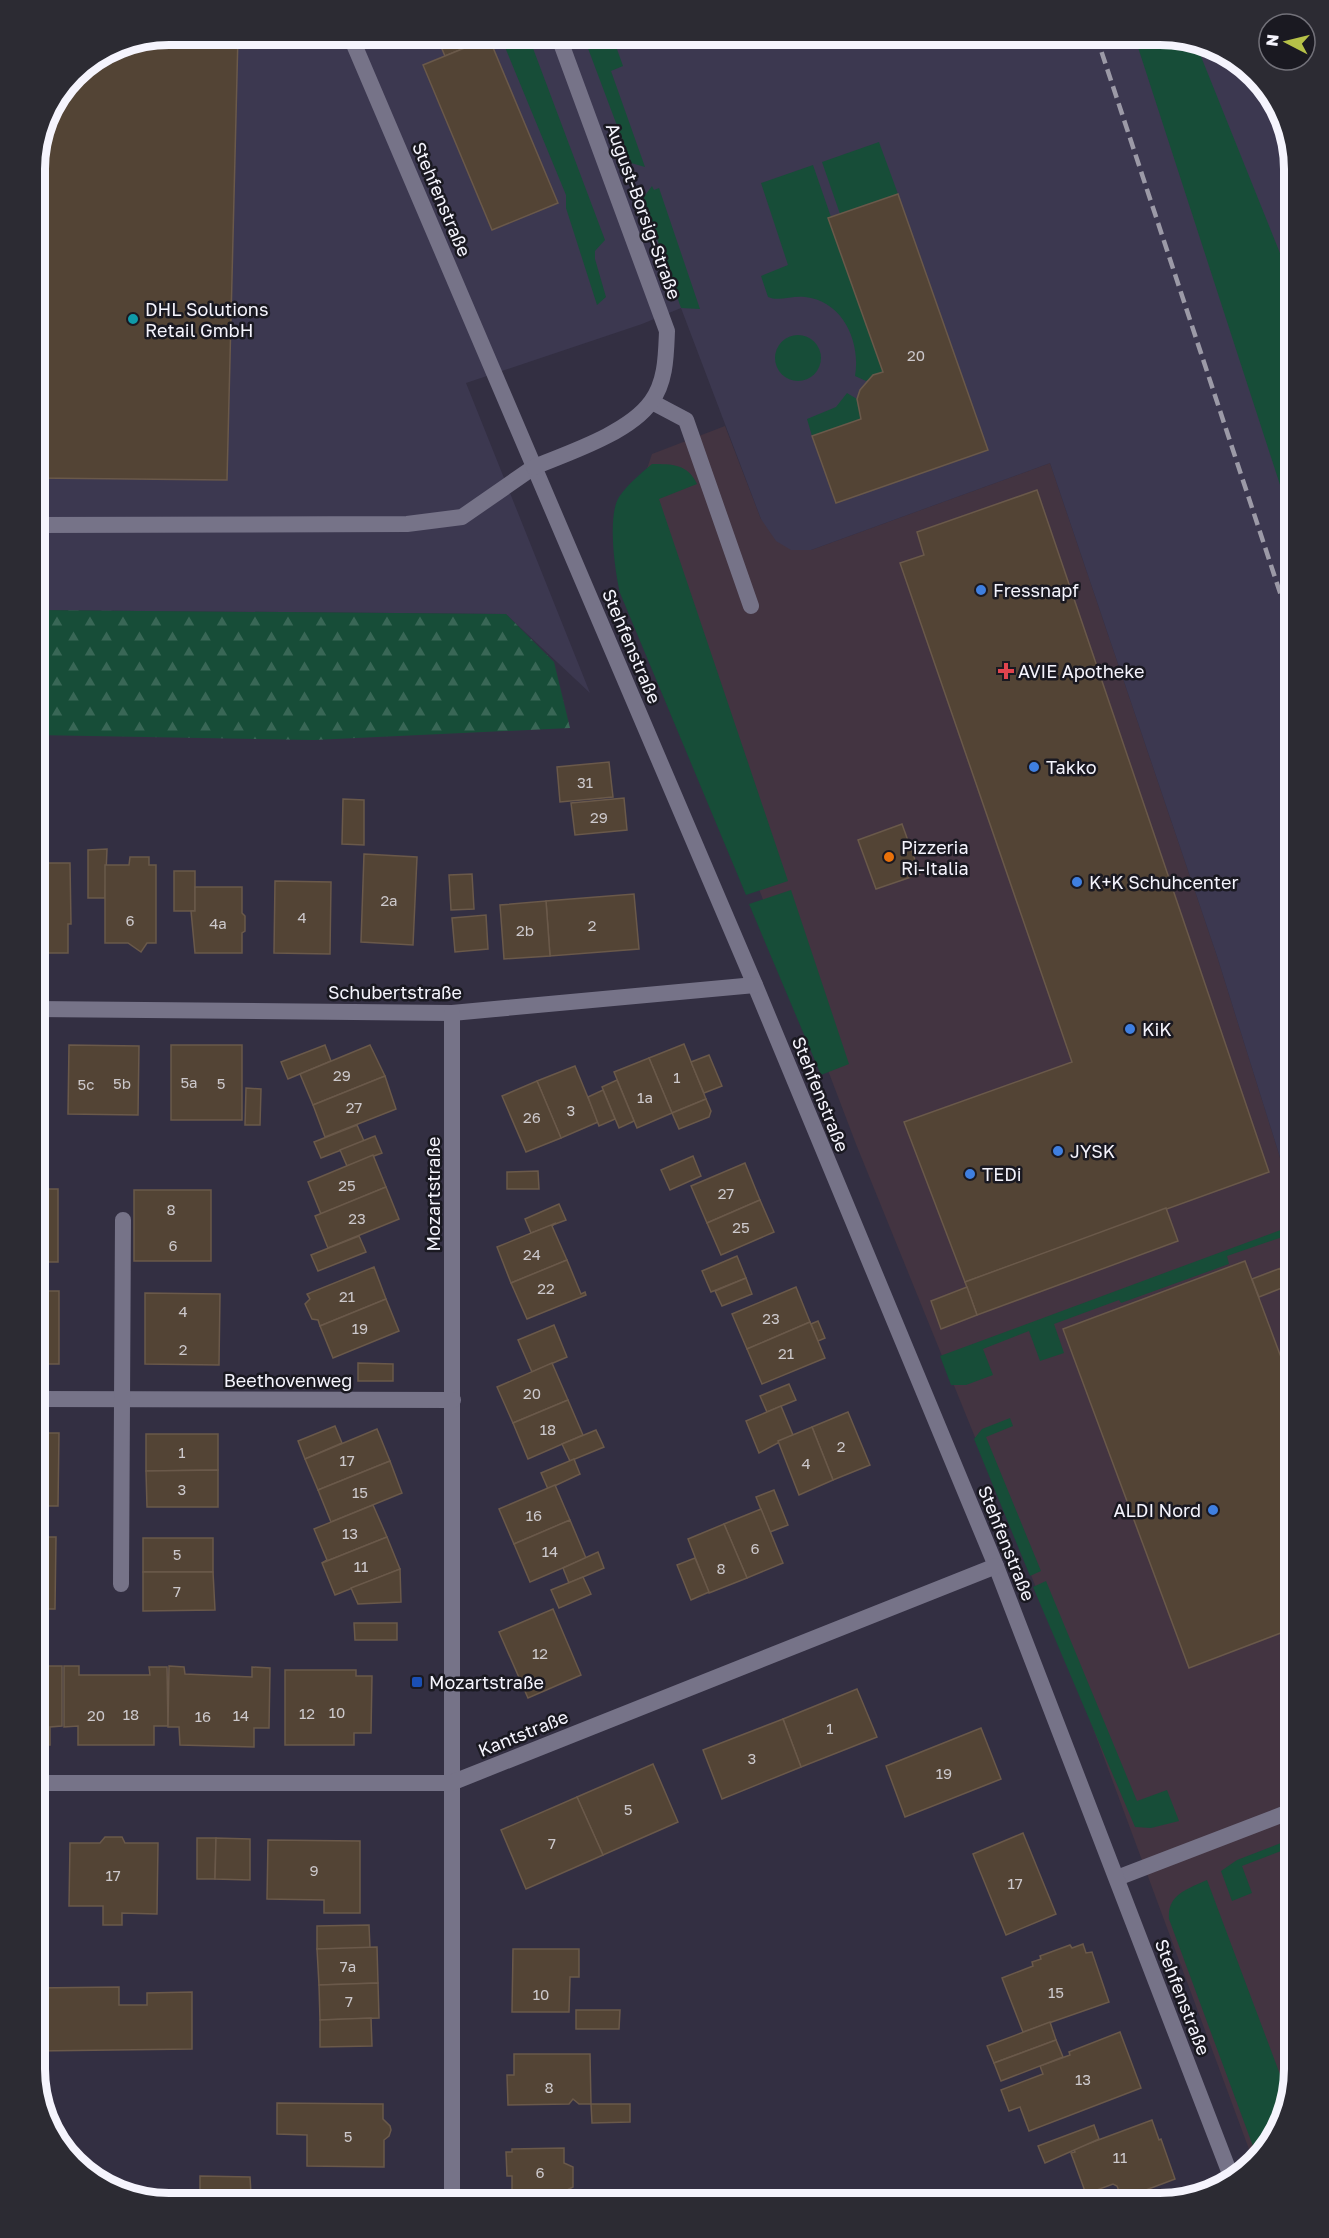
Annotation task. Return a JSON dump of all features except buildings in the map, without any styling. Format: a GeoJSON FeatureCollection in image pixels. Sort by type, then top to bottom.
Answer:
{"type":"FeatureCollection","features":[{"type":"Feature","properties":{"kind":"street","name":"Stehfenstraße"},"geometry":{"type":"LineString","coordinates":[[355,45],[755,985],[996,1566],[1229,2172]]}},
{"type":"Feature","properties":{"kind":"street","name":"August-Borsig-Straße"},"geometry":{"type":"LineString","coordinates":[[45,525],[407,524],[462,517],[534,467],[628,423],[652,402],[666,366],[667,331],[562,45]]}},
{"type":"Feature","properties":{"kind":"street"},"geometry":{"type":"LineString","coordinates":[[652,402],[686,420],[752,606]]}},
{"type":"Feature","properties":{"kind":"street","name":"Schubertstraße"},"geometry":{"type":"LineString","coordinates":[[45,1009],[452,1013],[755,985]]}},
{"type":"Feature","properties":{"kind":"street","name":"Mozartstraße"},"geometry":{"type":"LineString","coordinates":[[452,1013],[452,2193]]}},
{"type":"Feature","properties":{"kind":"street"},"geometry":{"type":"LineString","coordinates":[[121,1584],[123,1220]]}},
{"type":"Feature","properties":{"kind":"street","name":"Beethovenweg"},"geometry":{"type":"LineString","coordinates":[[45,1399],[453,1400]]}},
{"type":"Feature","properties":{"kind":"street","name":"Kantstraße"},"geometry":{"type":"LineString","coordinates":[[45,1783],[451,1782],[996,1566]]}},
{"type":"Feature","properties":{"kind":"street"},"geometry":{"type":"LineString","coordinates":[[1118,1878],[1284,1814]]}},
{"type":"Feature","properties":{"kind":"shaded area"},"geometry":{"type":"Polygon","coordinates":[[[169,45],[1168,45],[1200,52],[1229,66],[1253,87],[1263,100],[1277,129],[1284,161],[1284,1170],[1217,956],[1050,463],[811,550],[791,550],[776,541],[761,519],[681,308],[642,324],[466,383],[590,693],[506,614],[45,610],[45,161],[54,121],[71,93],[93,71],[121,54],[145,47],[169,45]]]}},
{"type":"Feature","properties":{"kind":"shaded area"},"geometry":{"type":"Polygon","coordinates":[[[725,426],[761,519],[811,550],[1050,463],[1217,956],[1284,1170],[1284,2069],[1280,2101],[1275,2117],[1251,2153],[1093,1728],[856,1144],[633,558],[637,498],[652,454],[725,426]]]}},
{"type":"Feature","properties":{"kind":"green space"},"geometry":{"type":"Polygon","coordinates":[[[504,45],[532,45],[605,240],[595,251],[595,259],[606,297],[597,305],[566,208],[566,195],[504,45]]]}},
{"type":"Feature","properties":{"kind":"green space"},"geometry":{"type":"Polygon","coordinates":[[[587,45],[616,45],[623,66],[611,71],[645,167],[631,163],[587,45]]]}},
{"type":"Feature","properties":{"kind":"green space"},"geometry":{"type":"Polygon","coordinates":[[[1137,45],[1168,45],[1199,52],[1284,263],[1284,497],[1137,45]]]}},
{"type":"Feature","properties":{"kind":"green space"},"geometry":{"type":"Polygon","coordinates":[[[879,142],[898,194],[840,214],[822,162],[879,142]]]}},
{"type":"Feature","properties":{"kind":"green space"},"geometry":{"type":"Polygon","coordinates":[[[813,165],[831,217],[828,218],[883,372],[866,381],[855,376],[855,350],[852,337],[839,315],[830,306],[805,297],[777,299],[768,297],[761,276],[788,265],[761,183],[813,165]]]}},
{"type":"Feature","properties":{"kind":"green space"},"geometry":{"type":"Polygon","coordinates":[[[652,186],[654,190],[659,188],[700,309],[681,308],[643,198],[652,186]]]}},
{"type":"Feature","properties":{"kind":"green space"},"geometry":{"type":"Polygon","coordinates":[[[798,335],[814,342],[821,358],[814,374],[798,381],[782,374],[775,358],[782,342],[798,335]]]}},
{"type":"Feature","properties":{"kind":"green space"},"geometry":{"type":"Polygon","coordinates":[[[847,393],[857,399],[861,419],[812,436],[807,419],[836,407],[847,393]]]}},
{"type":"Feature","properties":{"kind":"green space"},"geometry":{"type":"Polygon","coordinates":[[[652,464],[679,466],[689,472],[697,484],[659,499],[788,881],[746,895],[620,593],[613,544],[615,506],[626,488],[652,464]]]}},
{"type":"Feature","properties":{"kind":"green space"},"geometry":{"type":"Polygon","coordinates":[[[45,610],[506,614],[554,662],[570,728],[314,740],[45,735],[45,610]]]}},
{"type":"Feature","properties":{"kind":"green space"},"geometry":{"type":"Polygon","coordinates":[[[791,890],[849,1064],[821,1075],[749,904],[791,890]]]}},
{"type":"Feature","properties":{"kind":"green space"},"geometry":{"type":"Polygon","coordinates":[[[1284,1229],[1284,1236],[1227,1256],[1229,1264],[1121,1303],[1119,1300],[1054,1324],[1064,1353],[1040,1361],[1029,1331],[983,1349],[993,1375],[966,1385],[951,1385],[940,1356],[1284,1229]]]}},
{"type":"Feature","properties":{"kind":"green space"},"geometry":{"type":"Polygon","coordinates":[[[1010,1418],[1013,1426],[986,1437],[1041,1571],[1030,1576],[974,1439],[982,1429],[1010,1418]]]}},
{"type":"Feature","properties":{"kind":"green space"},"geometry":{"type":"Polygon","coordinates":[[[1046,1581],[1137,1801],[1167,1790],[1179,1821],[1151,1828],[1135,1827],[1033,1587],[1046,1581]]]}},
{"type":"Feature","properties":{"kind":"green space"},"geometry":{"type":"Polygon","coordinates":[[[1284,1842],[1284,1850],[1242,1866],[1252,1893],[1232,1901],[1221,1871],[1237,1860],[1284,1842]]]}},
{"type":"Feature","properties":{"kind":"green space"},"geometry":{"type":"Polygon","coordinates":[[[1207,1880],[1283,2083],[1275,2117],[1254,2149],[1169,1919],[1171,1904],[1186,1890],[1207,1880]]]}},
{"type":"Feature","properties":{"kind":"railway"},"geometry":{"type":"LineString","coordinates":[[1099,45],[1284,605]]}},
{"type":"Feature","properties":{"kind":"place","name":"DHL Solutions Retail GmbH"},"geometry":{"type":"Point","coordinates":[133,319]}},
{"type":"Feature","properties":{"kind":"place","name":"Fressnapf"},"geometry":{"type":"Point","coordinates":[981,590]}},
{"type":"Feature","properties":{"kind":"place","name":"AVIE Apotheke"},"geometry":{"type":"Point","coordinates":[1006,671]}},
{"type":"Feature","properties":{"kind":"place","name":"Takko"},"geometry":{"type":"Point","coordinates":[1034,767]}},
{"type":"Feature","properties":{"kind":"place","name":"Pizzeria Ri-Italia"},"geometry":{"type":"Point","coordinates":[889,857]}},
{"type":"Feature","properties":{"kind":"place","name":"K+K Schuhcenter"},"geometry":{"type":"Point","coordinates":[1077,882]}},
{"type":"Feature","properties":{"kind":"place","name":"KiK"},"geometry":{"type":"Point","coordinates":[1130,1029]}},
{"type":"Feature","properties":{"kind":"place","name":"JYSK"},"geometry":{"type":"Point","coordinates":[1058,1151]}},
{"type":"Feature","properties":{"kind":"place","name":"TEDi"},"geometry":{"type":"Point","coordinates":[970,1174]}},
{"type":"Feature","properties":{"kind":"place","name":"ALDI Nord"},"geometry":{"type":"Point","coordinates":[1213,1510]}},
{"type":"Feature","properties":{"kind":"place","name":"Mozartstraße"},"geometry":{"type":"Point","coordinates":[417,1682]}}]}
